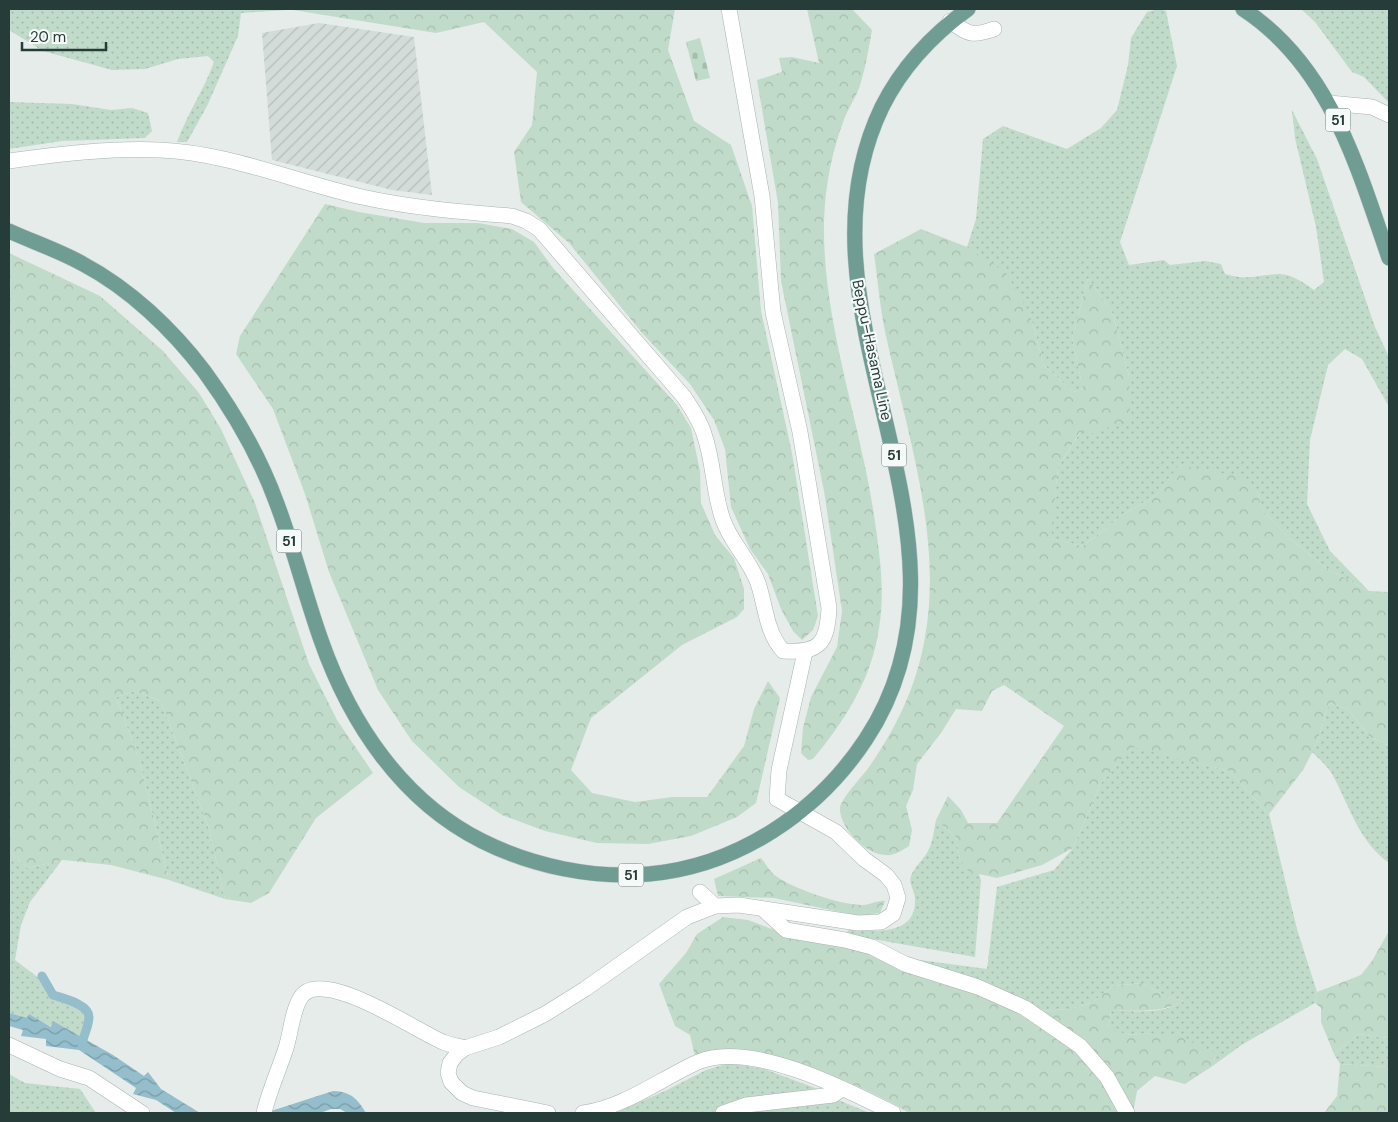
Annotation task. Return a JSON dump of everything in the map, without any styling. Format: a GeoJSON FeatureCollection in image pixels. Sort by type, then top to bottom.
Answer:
{"type":"FeatureCollection","features":[{"type":"Feature","properties":{"kind":"main road","name":"Beppu–Hasama Line"},"geometry":{"type":"LineString","coordinates":[[9,231],[84,264],[129,294],[168,329],[186,349],[234,415],[256,456],[276,501],[332,669],[351,708],[380,753],[399,778],[446,819],[496,848],[545,865],[595,873],[641,875],[664,873],[716,858],[758,840],[800,813],[851,760],[875,726],[893,688],[908,633],[911,602],[911,570],[892,443],[858,292],[853,222],[856,190],[862,158],[872,128],[886,98],[914,58],[950,21],[968,9]]}},
{"type":"Feature","properties":{"kind":"main road","name":"51"},"geometry":{"type":"LineString","coordinates":[[1244,9],[1268,27],[1289,47],[1307,68],[1329,103],[1350,146],[1389,258]]}},
{"type":"Feature","properties":{"kind":"street"},"geometry":{"type":"LineString","coordinates":[[9,161],[57,154],[160,150],[227,160],[361,197],[422,208],[512,216],[526,221],[539,229],[684,397],[696,415],[705,435],[716,498],[724,522],[747,558],[758,583],[775,642],[783,650],[805,652],[822,643],[828,628],[829,608],[800,432],[773,312],[762,196],[729,9]]}},
{"type":"Feature","properties":{"kind":"street"},"geometry":{"type":"LineString","coordinates":[[950,21],[969,34],[978,35],[994,29]]}},
{"type":"Feature","properties":{"kind":"street"},"geometry":{"type":"LineString","coordinates":[[1329,103],[1372,107],[1389,115]]}},
{"type":"Feature","properties":{"kind":"street"},"geometry":{"type":"LineString","coordinates":[[548,1113],[493,1104],[462,1093],[451,1082],[448,1073],[450,1063],[465,1048],[499,1037],[545,1014],[585,989],[687,916],[715,906],[739,904],[763,910],[858,923],[882,922],[893,914],[898,898],[894,885],[886,875],[864,859],[836,832],[777,799],[779,770],[805,652]]}},
{"type":"Feature","properties":{"kind":"street"},"geometry":{"type":"LineString","coordinates":[[700,892],[715,906]]}},
{"type":"Feature","properties":{"kind":"street"},"geometry":{"type":"LineString","coordinates":[[763,910],[786,930],[845,940],[872,948],[905,964],[978,987],[1026,1008],[1080,1046],[1107,1077],[1127,1113]]}},
{"type":"Feature","properties":{"kind":"street"},"geometry":{"type":"LineString","coordinates":[[264,1112],[301,996],[314,988],[321,987],[348,995],[404,1020],[442,1042],[465,1048]]}},
{"type":"Feature","properties":{"kind":"street"},"geometry":{"type":"LineString","coordinates":[[9,1045],[60,1069],[89,1078],[142,1113]]}},
{"type":"Feature","properties":{"kind":"street"},"geometry":{"type":"LineString","coordinates":[[583,1113],[611,1106],[699,1062],[719,1057],[738,1056],[760,1059],[842,1089],[893,1113]]}},
{"type":"Feature","properties":{"kind":"street"},"geometry":{"type":"LineString","coordinates":[[723,1113],[746,1105],[833,1095],[842,1089]]}},
{"type":"Feature","properties":{"kind":"shaded area"},"geometry":{"type":"Polygon","coordinates":[[[319,23],[414,37],[432,195],[392,190],[272,160],[262,33],[319,23]]]}},
{"type":"Feature","properties":{"kind":"green space"},"geometry":{"type":"Polygon","coordinates":[[[9,9],[287,10],[241,13],[238,36],[207,106],[187,142],[177,142],[214,62],[208,56],[178,59],[145,69],[112,70],[43,51],[9,30],[9,9]]]}},
{"type":"Feature","properties":{"kind":"green space"},"geometry":{"type":"Polygon","coordinates":[[[287,9],[675,9],[668,50],[694,121],[731,145],[752,206],[761,311],[792,453],[818,616],[813,630],[802,640],[793,631],[781,609],[768,574],[750,549],[731,507],[725,449],[714,420],[690,384],[642,333],[569,243],[521,202],[514,152],[532,125],[537,72],[484,22],[436,33],[287,9]]]}},
{"type":"Feature","properties":{"kind":"green space"},"geometry":{"type":"Polygon","coordinates":[[[807,9],[852,9],[872,30],[860,86],[845,117],[833,155],[826,195],[824,221],[829,297],[869,485],[879,548],[882,588],[879,628],[870,664],[863,681],[836,730],[813,759],[808,760],[801,753],[803,728],[811,697],[837,647],[842,611],[824,491],[781,281],[778,203],[757,80],[782,72],[779,58],[792,57],[819,63],[807,9]]]}},
{"type":"Feature","properties":{"kind":"green space"},"geometry":{"type":"Polygon","coordinates":[[[1159,9],[1166,11],[1177,66],[1120,242],[1129,265],[1164,260],[1170,265],[1205,261],[1221,264],[1225,274],[1246,277],[1279,274],[1298,279],[1314,290],[1324,282],[1316,227],[1295,138],[1292,110],[1317,159],[1375,327],[1389,357],[1389,407],[1362,359],[1345,349],[1328,365],[1310,440],[1307,504],[1330,551],[1369,591],[1326,568],[1288,537],[1263,511],[1257,492],[1180,465],[1158,494],[1124,514],[1083,546],[1050,539],[1058,467],[1081,431],[1095,433],[1129,376],[1113,314],[1088,278],[1072,338],[1083,389],[1073,392],[1044,365],[1030,314],[967,247],[976,219],[983,139],[1003,126],[1067,149],[1101,128],[1117,110],[1128,65],[1131,38],[1147,12],[1159,9]]]}},
{"type":"Feature","properties":{"kind":"green space"},"geometry":{"type":"Polygon","coordinates":[[[1301,9],[1389,9],[1389,103],[1364,77],[1352,72],[1315,22],[1301,9]]]}},
{"type":"Feature","properties":{"kind":"green space"},"geometry":{"type":"Polygon","coordinates":[[[700,38],[710,78],[696,81],[686,42],[700,38]]]}},
{"type":"Feature","properties":{"kind":"green space"},"geometry":{"type":"Polygon","coordinates":[[[9,102],[72,104],[111,110],[132,108],[148,113],[152,131],[145,138],[62,141],[9,149],[9,102]]]}},
{"type":"Feature","properties":{"kind":"green space"},"geometry":{"type":"Polygon","coordinates":[[[325,204],[424,223],[478,223],[512,229],[534,242],[553,268],[677,405],[691,428],[700,471],[701,503],[715,535],[734,558],[744,589],[744,609],[737,617],[682,645],[591,718],[571,770],[592,793],[635,802],[672,797],[707,797],[744,746],[754,709],[768,681],[780,698],[756,803],[737,817],[691,836],[648,844],[597,843],[545,831],[502,815],[459,787],[412,741],[378,690],[329,572],[305,494],[273,409],[236,354],[240,336],[325,204]]]}},
{"type":"Feature","properties":{"kind":"green space"},"geometry":{"type":"Polygon","coordinates":[[[921,229],[967,247],[1006,273],[1030,314],[1044,365],[1073,392],[1083,389],[1072,338],[1088,278],[1113,314],[1129,376],[1130,418],[1095,433],[1080,432],[1058,467],[1051,539],[1083,546],[1124,514],[1158,494],[1179,465],[1237,476],[1257,492],[1263,511],[1288,537],[1326,568],[1369,591],[1389,592],[1389,746],[1370,737],[1348,709],[1329,703],[1317,743],[1303,770],[1269,814],[1229,771],[1132,747],[1101,783],[1073,848],[1042,865],[997,878],[979,874],[971,875],[960,860],[956,837],[936,820],[948,796],[961,810],[968,823],[997,823],[1064,726],[1004,685],[992,691],[982,711],[956,709],[941,733],[917,764],[913,790],[906,806],[912,830],[909,846],[894,854],[877,854],[855,839],[841,817],[840,810],[843,800],[869,767],[897,721],[917,672],[925,637],[929,600],[926,524],[912,448],[884,326],[874,254],[921,229]]]}},
{"type":"Feature","properties":{"kind":"green space"},"geometry":{"type":"Polygon","coordinates":[[[9,253],[100,296],[163,351],[199,393],[221,429],[255,503],[309,664],[337,720],[373,773],[316,818],[269,893],[251,903],[225,899],[209,829],[161,701],[134,691],[116,697],[139,759],[169,880],[111,865],[63,860],[28,868],[9,851],[9,253]]]}},
{"type":"Feature","properties":{"kind":"green space"},"geometry":{"type":"Polygon","coordinates":[[[134,691],[161,701],[209,829],[225,899],[169,880],[139,759],[116,697],[134,691]]]}},
{"type":"Feature","properties":{"kind":"green space"},"geometry":{"type":"Polygon","coordinates":[[[1329,703],[1348,709],[1370,737],[1389,746],[1389,863],[1369,844],[1355,821],[1331,772],[1312,752],[1317,743],[1329,703]]]}},
{"type":"Feature","properties":{"kind":"green space"},"geometry":{"type":"Polygon","coordinates":[[[1132,746],[1229,771],[1269,814],[1297,929],[1317,992],[1315,1003],[1243,1044],[1214,1065],[1215,1053],[1149,1033],[1131,1035],[1108,1030],[1111,1010],[1157,1010],[1184,1001],[1167,997],[1142,983],[1113,986],[1093,1002],[1071,1009],[1038,1011],[905,958],[987,969],[997,887],[1054,870],[1073,848],[1101,783],[1132,746]]]}},
{"type":"Feature","properties":{"kind":"green space"},"geometry":{"type":"Polygon","coordinates":[[[936,820],[956,837],[960,860],[979,874],[981,880],[975,957],[844,934],[849,930],[871,931],[892,929],[909,920],[914,911],[915,899],[910,881],[911,876],[930,847],[936,820]]]}},
{"type":"Feature","properties":{"kind":"green space"},"geometry":{"type":"Polygon","coordinates":[[[9,851],[28,868],[62,860],[30,902],[21,925],[15,960],[40,979],[52,996],[71,1002],[87,1016],[80,1037],[54,1022],[52,1027],[30,1015],[28,1019],[9,1013],[9,851]]]}},
{"type":"Feature","properties":{"kind":"green space"},"geometry":{"type":"Polygon","coordinates":[[[761,858],[770,870],[783,881],[818,895],[854,905],[866,905],[885,901],[880,913],[859,916],[774,898],[718,896],[714,879],[761,858]]]}},
{"type":"Feature","properties":{"kind":"green space"},"geometry":{"type":"Polygon","coordinates":[[[723,917],[748,920],[793,937],[844,944],[1008,1007],[1076,1051],[1104,1083],[1118,1113],[909,1113],[851,1083],[779,1057],[740,1049],[717,1051],[695,1056],[690,1035],[675,1026],[659,984],[686,953],[697,934],[723,917]]]}},
{"type":"Feature","properties":{"kind":"green space"},"geometry":{"type":"Polygon","coordinates":[[[1389,931],[1389,1038],[1358,1034],[1334,1054],[1321,1022],[1321,1008],[1315,1003],[1317,992],[1361,975],[1372,961],[1389,931]]]}},
{"type":"Feature","properties":{"kind":"green space"},"geometry":{"type":"Polygon","coordinates":[[[1142,983],[1167,997],[1185,1001],[1167,1008],[1140,1011],[1111,1010],[1108,1029],[1131,1035],[1149,1033],[1181,1037],[1215,1053],[1214,1065],[1185,1084],[1155,1076],[1137,1091],[1133,1113],[1038,1011],[1071,1009],[1093,1002],[1113,986],[1142,983]]]}},
{"type":"Feature","properties":{"kind":"green space"},"geometry":{"type":"Polygon","coordinates":[[[1358,1034],[1389,1038],[1389,1067],[1340,1064],[1334,1054],[1358,1034]]]}},
{"type":"Feature","properties":{"kind":"green space"},"geometry":{"type":"Polygon","coordinates":[[[729,1063],[764,1069],[829,1093],[715,1113],[615,1113],[706,1070],[729,1063]]]}},
{"type":"Feature","properties":{"kind":"green space"},"geometry":{"type":"Polygon","coordinates":[[[1340,1064],[1389,1067],[1389,1113],[1324,1113],[1337,1096],[1340,1064]]]}},
{"type":"Feature","properties":{"kind":"green space"},"geometry":{"type":"Polygon","coordinates":[[[9,1074],[25,1083],[80,1089],[96,1113],[9,1113],[9,1074]]]}},
{"type":"Feature","properties":{"kind":"green space"},"geometry":{"type":"Polygon","coordinates":[[[836,1099],[870,1113],[736,1113],[836,1099]]]}},
{"type":"Feature","properties":{"kind":"water"},"geometry":{"type":"Polygon","coordinates":[[[9,1013],[27,1018],[29,1014],[51,1027],[53,1021],[113,1055],[144,1076],[148,1072],[161,1089],[200,1113],[176,1113],[156,1100],[133,1094],[136,1088],[79,1050],[46,1046],[46,1039],[21,1036],[23,1030],[9,1026],[9,1013]]]}},
{"type":"Feature","properties":{"kind":"water"},"geometry":{"type":"Polygon","coordinates":[[[333,1091],[349,1094],[360,1103],[366,1113],[347,1113],[340,1109],[331,1109],[320,1113],[265,1113],[333,1091]]]}},
{"type":"Feature","properties":{"kind":"waterway"},"geometry":{"type":"LineString","coordinates":[[42,976],[53,995],[74,1002],[85,1008],[88,1012],[89,1020],[82,1045]]}}]}
